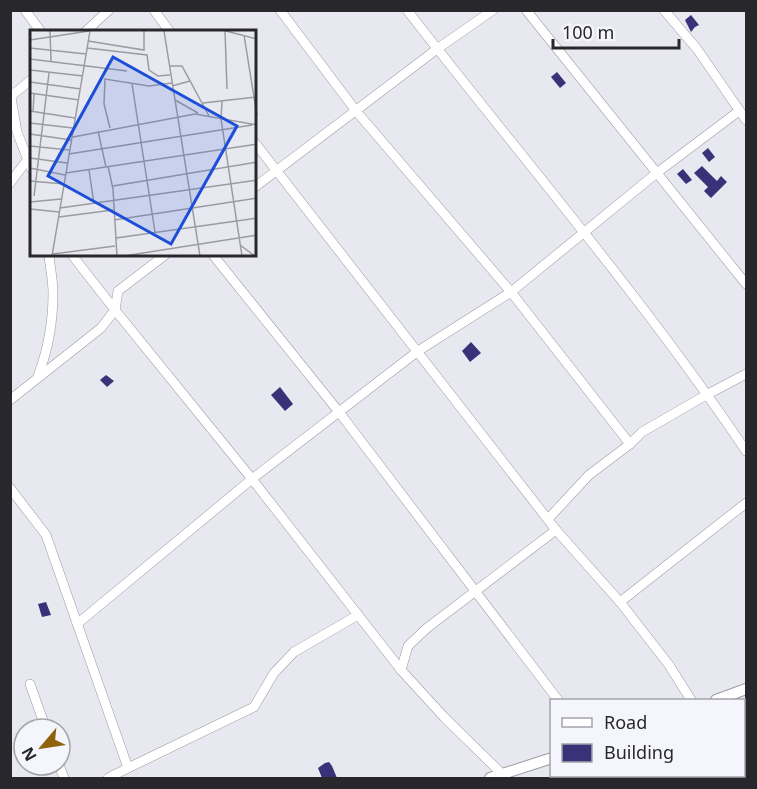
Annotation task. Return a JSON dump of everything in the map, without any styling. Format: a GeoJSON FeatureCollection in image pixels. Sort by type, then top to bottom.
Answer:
{"type":"FeatureCollection","features":[{"type":"Feature","properties":{"kind":"main road"},"geometry":{"type":"LineString","coordinates":[[719,699],[747,689]]}},
{"type":"Feature","properties":{"kind":"main road"},"geometry":{"type":"LineString","coordinates":[[490,778],[502,774],[518,774],[550,759]]}},
{"type":"Feature","properties":{"kind":"street"},"geometry":{"type":"LineString","coordinates":[[25,10],[40,30]]}},
{"type":"Feature","properties":{"kind":"street"},"geometry":{"type":"LineString","coordinates":[[87,30],[109,10]]}},
{"type":"Feature","properties":{"kind":"street"},"geometry":{"type":"LineString","coordinates":[[154,10],[169,30]]}},
{"type":"Feature","properties":{"kind":"street"},"geometry":{"type":"LineString","coordinates":[[280,10],[356,111],[511,292],[630,444]]}},
{"type":"Feature","properties":{"kind":"street"},"geometry":{"type":"LineString","coordinates":[[407,10],[584,233],[708,394],[747,451]]}},
{"type":"Feature","properties":{"kind":"street"},"geometry":{"type":"LineString","coordinates":[[256,186],[437,49],[493,10]]}},
{"type":"Feature","properties":{"kind":"street"},"geometry":{"type":"LineString","coordinates":[[526,10],[747,284]]}},
{"type":"Feature","properties":{"kind":"street"},"geometry":{"type":"LineString","coordinates":[[664,10],[697,49],[747,120]]}},
{"type":"Feature","properties":{"kind":"street"},"geometry":{"type":"LineString","coordinates":[[30,81],[11,95],[17,132],[30,164]]}},
{"type":"Feature","properties":{"kind":"street"},"geometry":{"type":"LineString","coordinates":[[77,624],[252,479],[418,351],[511,292],[658,172],[739,111]]}},
{"type":"Feature","properties":{"kind":"street"},"geometry":{"type":"LineString","coordinates":[[256,144],[556,530],[620,602],[669,665],[690,699]]}},
{"type":"Feature","properties":{"kind":"street"},"geometry":{"type":"LineString","coordinates":[[10,183],[28,159]]}},
{"type":"Feature","properties":{"kind":"street"},"geometry":{"type":"LineString","coordinates":[[37,379],[45,360],[51,322],[53,291],[48,256]]}},
{"type":"Feature","properties":{"kind":"street"},"geometry":{"type":"LineString","coordinates":[[73,256],[252,479],[401,670],[444,717],[502,774]]}},
{"type":"Feature","properties":{"kind":"street"},"geometry":{"type":"LineString","coordinates":[[10,399],[101,328],[114,310],[118,291],[164,256]]}},
{"type":"Feature","properties":{"kind":"street"},"geometry":{"type":"LineString","coordinates":[[214,256],[339,412],[557,699]]}},
{"type":"Feature","properties":{"kind":"street"},"geometry":{"type":"LineString","coordinates":[[548,519],[589,475],[642,432],[747,374]]}},
{"type":"Feature","properties":{"kind":"street"},"geometry":{"type":"LineString","coordinates":[[10,488],[46,535],[128,768]]}},
{"type":"Feature","properties":{"kind":"street"},"geometry":{"type":"LineString","coordinates":[[620,602],[747,503]]}},
{"type":"Feature","properties":{"kind":"street"},"geometry":{"type":"LineString","coordinates":[[401,670],[408,646],[427,628],[556,530]]}},
{"type":"Feature","properties":{"kind":"street"},"geometry":{"type":"LineString","coordinates":[[108,778],[254,707],[274,673],[294,652],[358,615]]}},
{"type":"Feature","properties":{"kind":"street"},"geometry":{"type":"LineString","coordinates":[[30,684],[42,717]]}},
{"type":"Feature","properties":{"kind":"building"},"geometry":{"type":"Polygon","coordinates":[[[691,15],[699,25],[691,32],[685,20],[691,15]]]}},
{"type":"Feature","properties":{"kind":"building"},"geometry":{"type":"Polygon","coordinates":[[[557,72],[566,83],[560,88],[551,77],[557,72]]]}},
{"type":"Feature","properties":{"kind":"building"},"geometry":{"type":"Polygon","coordinates":[[[708,148],[715,157],[709,162],[702,153],[708,148]]]}},
{"type":"Feature","properties":{"kind":"building"},"geometry":{"type":"Polygon","coordinates":[[[702,166],[717,181],[721,176],[727,182],[711,198],[704,191],[708,187],[694,173],[702,166]]]}},
{"type":"Feature","properties":{"kind":"building"},"geometry":{"type":"Polygon","coordinates":[[[683,169],[692,180],[686,184],[677,174],[683,169]]]}},
{"type":"Feature","properties":{"kind":"building"},"geometry":{"type":"Polygon","coordinates":[[[471,342],[481,353],[470,362],[462,351],[471,342]]]}},
{"type":"Feature","properties":{"kind":"building"},"geometry":{"type":"Polygon","coordinates":[[[106,375],[114,381],[107,387],[100,380],[106,375]]]}},
{"type":"Feature","properties":{"kind":"building"},"geometry":{"type":"Polygon","coordinates":[[[280,387],[293,404],[285,411],[271,395],[280,387]]]}},
{"type":"Feature","properties":{"kind":"building"},"geometry":{"type":"Polygon","coordinates":[[[46,602],[51,615],[42,617],[38,604],[46,602]]]}},
{"type":"Feature","properties":{"kind":"building"},"geometry":{"type":"Polygon","coordinates":[[[329,762],[337,778],[322,778],[318,768],[329,762]]]}}]}
